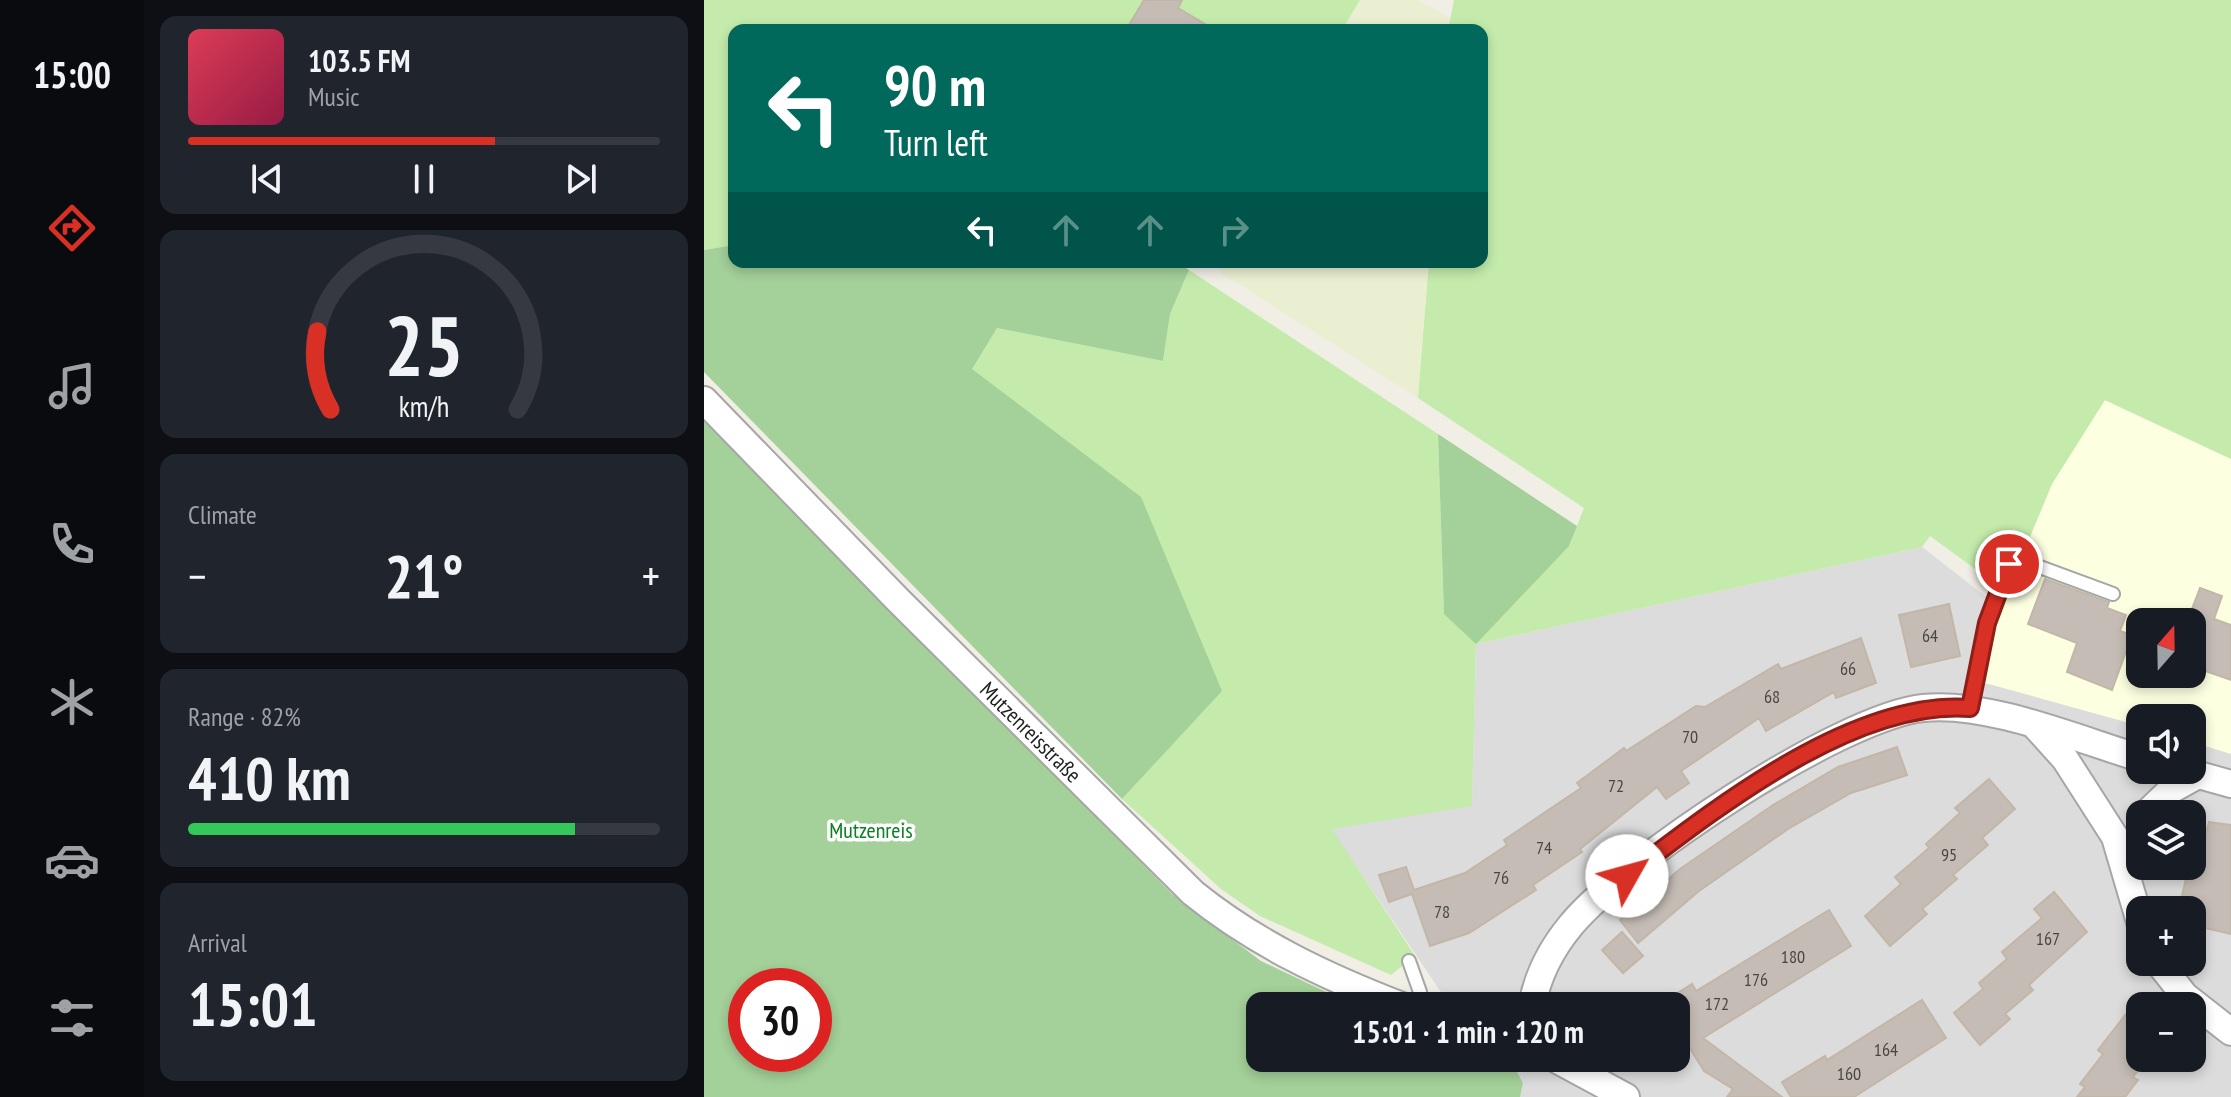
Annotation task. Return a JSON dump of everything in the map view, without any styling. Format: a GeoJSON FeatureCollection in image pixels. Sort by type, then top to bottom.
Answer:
{"type":"FeatureCollection","features":[{"type":"Feature","properties":{"kind":"street","name":"Mutzenreisstraße"},"geometry":{"type":"LineString","coordinates":[[704,400],[898,600],[1193,893],[1248,935],[1280,953],[1370,992]]}},
{"type":"Feature","properties":{"kind":"street"},"geometry":{"type":"LineString","coordinates":[[1537,992],[1546,963],[1579,916],[1658,851],[1733,798],[1817,749],[1880,720],[1921,708],[1970,708],[2126,754]]}},
{"type":"Feature","properties":{"kind":"street"},"geometry":{"type":"LineString","coordinates":[[2037,728],[2065,759],[2122,852],[2133,896]]}},
{"type":"Feature","properties":{"kind":"street"},"geometry":{"type":"LineString","coordinates":[[2206,777],[2231,784]]}},
{"type":"Feature","properties":{"kind":"street"},"geometry":{"type":"LineString","coordinates":[[2161,800],[2177,784]]}},
{"type":"Feature","properties":{"kind":"street"},"geometry":{"type":"LineString","coordinates":[[2122,852],[2126,845]]}},
{"type":"Feature","properties":{"kind":"street"},"geometry":{"type":"LineString","coordinates":[[2169,976],[2185,996],[2231,1032]]}},
{"type":"Feature","properties":{"kind":"street"},"geometry":{"type":"LineString","coordinates":[[1580,1072],[1626,1097]]}},
{"type":"Feature","properties":{"kind":"lane"},"geometry":{"type":"LineString","coordinates":[[1970,708],[1987,623],[2009,564],[2029,563],[2113,594]]}},
{"type":"Feature","properties":{"kind":"lane"},"geometry":{"type":"LineString","coordinates":[[1409,961],[1420,992]]}},
{"type":"Feature","properties":{"kind":"shaded area"},"geometry":{"type":"Polygon","coordinates":[[[1360,0],[1418,0],[1449,17],[1448,24],[1346,24],[1360,0]]]}},
{"type":"Feature","properties":{"kind":"shaded area"},"geometry":{"type":"Polygon","coordinates":[[[1222,268],[1429,268],[1418,398],[1221,273],[1222,268]]]}},
{"type":"Feature","properties":{"kind":"shaded area"},"geometry":{"type":"Polygon","coordinates":[[[2104,400],[2231,459],[2231,754],[2206,746],[2206,704],[2126,704],[2126,722],[1985,683],[1992,635],[2002,603],[2052,484],[2104,400]]]}},
{"type":"Feature","properties":{"kind":"shaded area"},"geometry":{"type":"Polygon","coordinates":[[[2231,459],[2231,1097],[1520,1097],[1523,1083],[1517,1072],[1690,1072],[1690,992],[1441,992],[1331,829],[1472,805],[1476,644],[1922,547],[1985,596],[2002,603],[2014,576],[2231,459]]]}},
{"type":"Feature","properties":{"kind":"green space"},"geometry":{"type":"Polygon","coordinates":[[[704,0],[1360,0],[1346,24],[728,24],[728,246],[704,250],[704,0]]]}},
{"type":"Feature","properties":{"kind":"green space"},"geometry":{"type":"Polygon","coordinates":[[[1454,0],[2231,0],[2231,459],[2105,400],[2052,484],[2022,556],[2002,554],[1994,572],[1982,574],[1930,536],[1922,547],[1476,644],[1472,806],[1332,829],[1415,956],[1391,975],[1260,916],[1221,889],[1122,799],[1221,691],[971,369],[997,328],[1163,361],[1170,314],[1189,270],[1438,434],[1444,614],[1569,546],[1584,508],[1418,398],[1429,268],[1488,268],[1488,24],[1449,24],[1454,0]]]}},
{"type":"Feature","properties":{"kind":"green space"},"geometry":{"type":"Polygon","coordinates":[[[728,246],[728,268],[1189,270],[1170,314],[1163,361],[997,328],[972,369],[1141,497],[1222,691],[1122,799],[704,372],[704,250],[728,246]]]}},
{"type":"Feature","properties":{"kind":"green space","name":"Mutzenreis"},"geometry":{"type":"Polygon","coordinates":[[[704,420],[1172,894],[1261,961],[1326,992],[1246,992],[1246,1072],[1517,1072],[1523,1083],[1520,1097],[704,1097],[704,420]]]}},
{"type":"Feature","properties":{"kind":"green space"},"geometry":{"type":"Polygon","coordinates":[[[1438,434],[1577,526],[1569,546],[1476,644],[1444,614],[1438,434]]]}},
{"type":"Feature","properties":{"kind":"building"},"geometry":{"type":"Polygon","coordinates":[[[1144,0],[1182,0],[1178,8],[1205,24],[1130,24],[1144,0]]]}},
{"type":"Feature","properties":{"kind":"building"},"geometry":{"type":"Polygon","coordinates":[[[2045,579],[2109,602],[2107,608],[2126,615],[2120,631],[2126,633],[2126,652],[2112,690],[2067,672],[2077,643],[2028,624],[2045,579]]]}},
{"type":"Feature","properties":{"kind":"building"},"geometry":{"type":"Polygon","coordinates":[[[2200,588],[2222,596],[2214,619],[2231,625],[2231,680],[2206,671],[2206,608],[2192,608],[2200,588]]]}},
{"type":"Feature","properties":{"kind":"building"},"geometry":{"type":"Polygon","coordinates":[[[1949,604],[1960,656],[1911,667],[1899,615],[1949,604]]]}},
{"type":"Feature","properties":{"kind":"building"},"geometry":{"type":"Polygon","coordinates":[[[1861,638],[1876,683],[1836,698],[1834,692],[1766,731],[1759,718],[1681,771],[1689,783],[1666,799],[1657,787],[1580,849],[1582,852],[1533,885],[1536,890],[1469,933],[1430,946],[1412,894],[1389,902],[1379,875],[1406,867],[1414,890],[1465,873],[1507,845],[1504,840],[1581,788],[1577,783],[1624,748],[1626,751],[1696,706],[1705,707],[1778,664],[1781,669],[1861,638]]]}},
{"type":"Feature","properties":{"kind":"building"},"geometry":{"type":"Polygon","coordinates":[[[1897,747],[1907,775],[1851,793],[1788,829],[1699,891],[1638,943],[1620,920],[1680,869],[1773,805],[1838,767],[1897,747]]]}},
{"type":"Feature","properties":{"kind":"building"},"geometry":{"type":"Polygon","coordinates":[[[1989,779],[2015,809],[1982,838],[1988,845],[1953,875],[1957,879],[1922,909],[1927,914],[1890,946],[1865,916],[1901,884],[1895,877],[1929,848],[1926,844],[1960,813],[1955,808],[1989,779]]]}},
{"type":"Feature","properties":{"kind":"building"},"geometry":{"type":"Polygon","coordinates":[[[2209,822],[2231,825],[2231,934],[2206,928],[2206,896],[2182,896],[2186,880],[2206,880],[2206,832],[2209,822]]]}},
{"type":"Feature","properties":{"kind":"building"},"geometry":{"type":"Polygon","coordinates":[[[2054,892],[2087,932],[2029,985],[2033,990],[2005,1014],[2010,1019],[1980,1045],[1954,1013],[1983,989],[1979,983],[2007,959],[2002,952],[2042,918],[2034,909],[2054,892]]]}},
{"type":"Feature","properties":{"kind":"building"},"geometry":{"type":"Polygon","coordinates":[[[1829,910],[1851,946],[1703,1038],[1782,1097],[1727,1097],[1733,1089],[1704,1071],[1690,1048],[1690,992],[1679,992],[1692,984],[1696,991],[1829,910]]]}},
{"type":"Feature","properties":{"kind":"building"},"geometry":{"type":"Polygon","coordinates":[[[1622,932],[1643,956],[1623,973],[1602,950],[1622,932]]]}},
{"type":"Feature","properties":{"kind":"building"},"geometry":{"type":"Polygon","coordinates":[[[1922,1000],[1946,1038],[1854,1097],[1791,1097],[1782,1082],[1825,1056],[1827,1060],[1922,1000]]]}},
{"type":"Feature","properties":{"kind":"building"},"geometry":{"type":"Polygon","coordinates":[[[2126,1014],[2126,1072],[2137,1072],[2133,1077],[2138,1080],[2125,1097],[2077,1097],[2085,1087],[2080,1084],[2103,1054],[2098,1050],[2126,1014]]]}},
{"type":"Feature","properties":{"kind":"route"},"geometry":{"type":"LineString","coordinates":[[1627,876],[1733,798],[1855,730],[1901,712],[1921,708],[1970,708],[1987,623],[2009,564]]}}]}
